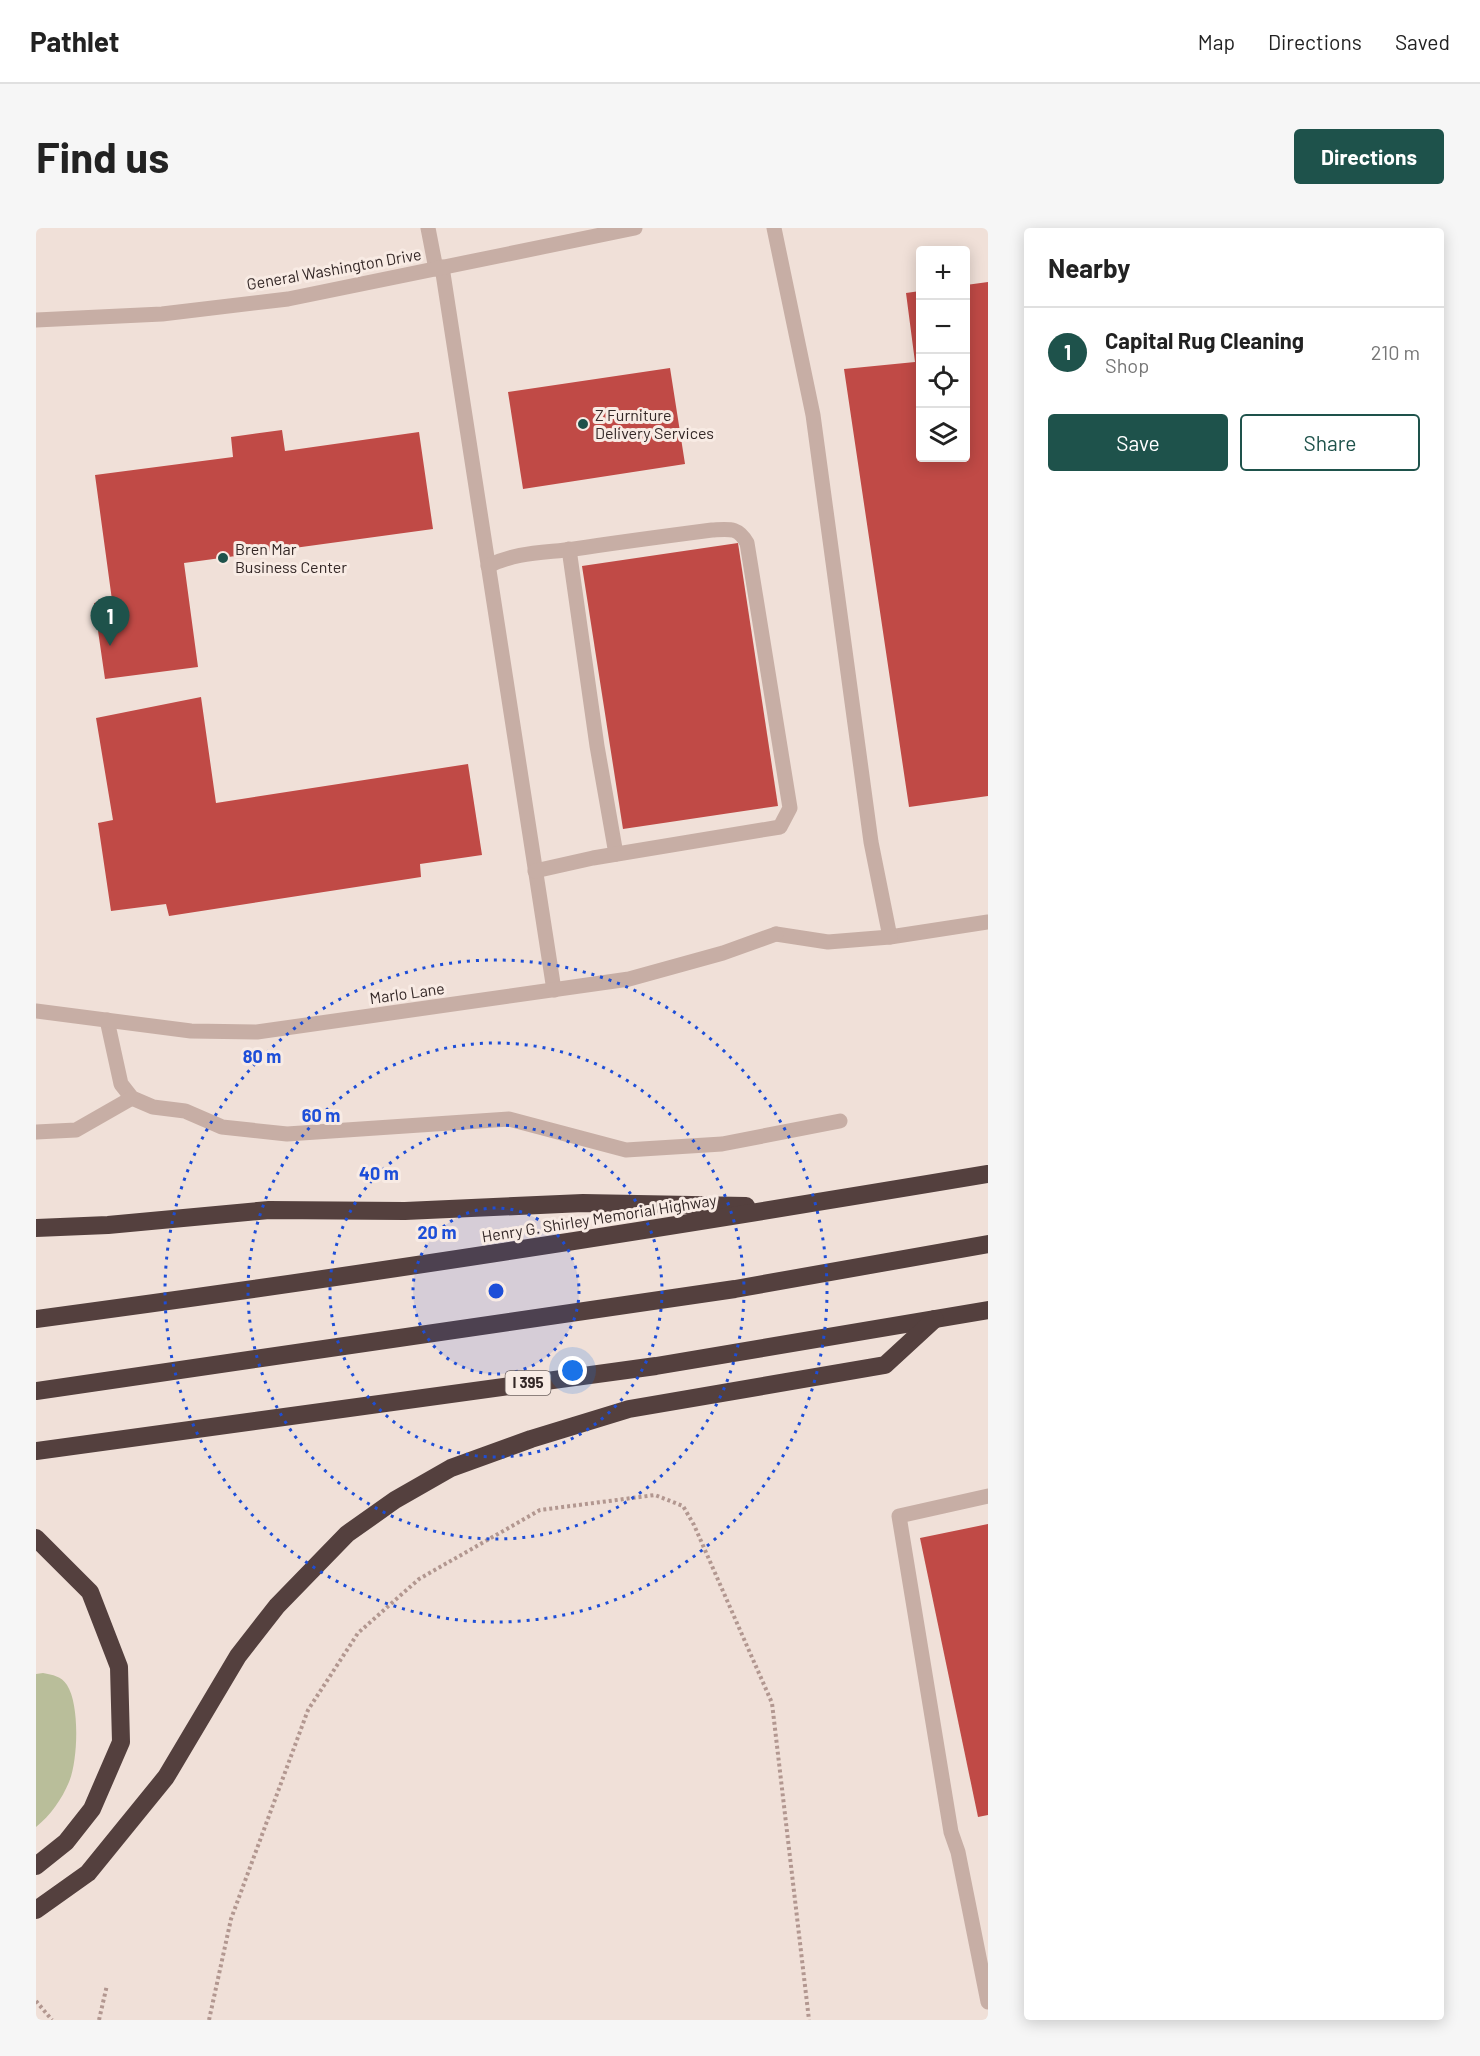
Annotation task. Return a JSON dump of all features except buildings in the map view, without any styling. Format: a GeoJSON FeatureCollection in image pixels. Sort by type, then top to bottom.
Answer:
{"type":"FeatureCollection","features":[{"type":"Feature","properties":{"kind":"highway","name":"Henry G. Shirley Memorial Highway"},"geometry":{"type":"LineString","coordinates":[[36,1319],[321,1281],[988,1173]]}},
{"type":"Feature","properties":{"kind":"highway"},"geometry":{"type":"LineString","coordinates":[[36,1228],[108,1225],[268,1210],[405,1211],[583,1203],[789,1207]]}},
{"type":"Feature","properties":{"kind":"highway"},"geometry":{"type":"LineString","coordinates":[[36,1390],[735,1289],[988,1244]]}},
{"type":"Feature","properties":{"kind":"highway","name":"I 395"},"geometry":{"type":"LineString","coordinates":[[36,1451],[656,1366],[988,1310]]}},
{"type":"Feature","properties":{"kind":"highway"},"geometry":{"type":"LineString","coordinates":[[36,1910],[88,1873],[166,1777],[238,1656],[277,1606],[347,1534],[395,1500],[451,1468],[531,1438],[629,1409],[885,1365],[935,1319]]}},
{"type":"Feature","properties":{"kind":"highway"},"geometry":{"type":"LineString","coordinates":[[36,1538],[90,1592],[119,1667],[121,1742],[92,1809],[66,1842],[36,1866]]}},
{"type":"Feature","properties":{"kind":"street"},"geometry":{"type":"LineString","coordinates":[[428,228],[439,268],[554,990]]}},
{"type":"Feature","properties":{"kind":"street","name":"General Washington Drive"},"geometry":{"type":"LineString","coordinates":[[36,320],[162,314],[288,299],[635,228]]}},
{"type":"Feature","properties":{"kind":"street"},"geometry":{"type":"LineString","coordinates":[[774,228],[813,415],[871,842],[890,937],[988,922]]}},
{"type":"Feature","properties":{"kind":"street"},"geometry":{"type":"LineString","coordinates":[[488,566],[504,558],[540,551],[712,530],[733,529],[741,532],[747,543],[790,808],[780,827],[616,854],[536,871]]}},
{"type":"Feature","properties":{"kind":"street"},"geometry":{"type":"LineString","coordinates":[[569,549],[597,746],[616,854]]}},
{"type":"Feature","properties":{"kind":"street","name":"Marlo Lane"},"geometry":{"type":"LineString","coordinates":[[36,1011],[200,1032],[257,1032],[629,979],[723,953],[776,934],[828,942],[890,937]]}},
{"type":"Feature","properties":{"kind":"street"},"geometry":{"type":"LineString","coordinates":[[106,1020],[121,1084],[132,1098],[153,1107],[185,1111],[222,1127],[287,1134],[510,1119],[626,1150],[722,1144],[840,1120]]}},
{"type":"Feature","properties":{"kind":"street"},"geometry":{"type":"LineString","coordinates":[[36,1132],[76,1130],[132,1098]]}},
{"type":"Feature","properties":{"kind":"street"},"geometry":{"type":"LineString","coordinates":[[988,1496],[899,1516],[951,1832],[958,1852],[984,1966],[988,2002]]}},
{"type":"Feature","properties":{"kind":"path"},"geometry":{"type":"LineString","coordinates":[[208,2020],[231,1919],[308,1710],[358,1633],[419,1579],[540,1510],[655,1495],[683,1506],[694,1525],[772,1703],[809,2020]]}},
{"type":"Feature","properties":{"kind":"path"},"geometry":{"type":"LineString","coordinates":[[99,2020],[106,1985]]}},
{"type":"Feature","properties":{"kind":"path"},"geometry":{"type":"LineString","coordinates":[[36,2001],[52,2020]]}},
{"type":"Feature","properties":{"kind":"green space"},"geometry":{"type":"Polygon","coordinates":[[[36,1674],[53,1675],[67,1685],[76,1719],[76,1747],[72,1773],[66,1788],[51,1812],[36,1827],[36,1674]]]}},
{"type":"Feature","properties":{"kind":"place","name":"Z Furniture Delivery Services"},"geometry":{"type":"Point","coordinates":[583,424]}},
{"type":"Feature","properties":{"kind":"place","name":"Bren Mar Business Center"},"geometry":{"type":"Point","coordinates":[223,558]}},
{"type":"Feature","properties":{"kind":"place","name":"Capital Rug Cleaning"},"geometry":{"type":"Point","coordinates":[110,646]}}]}
